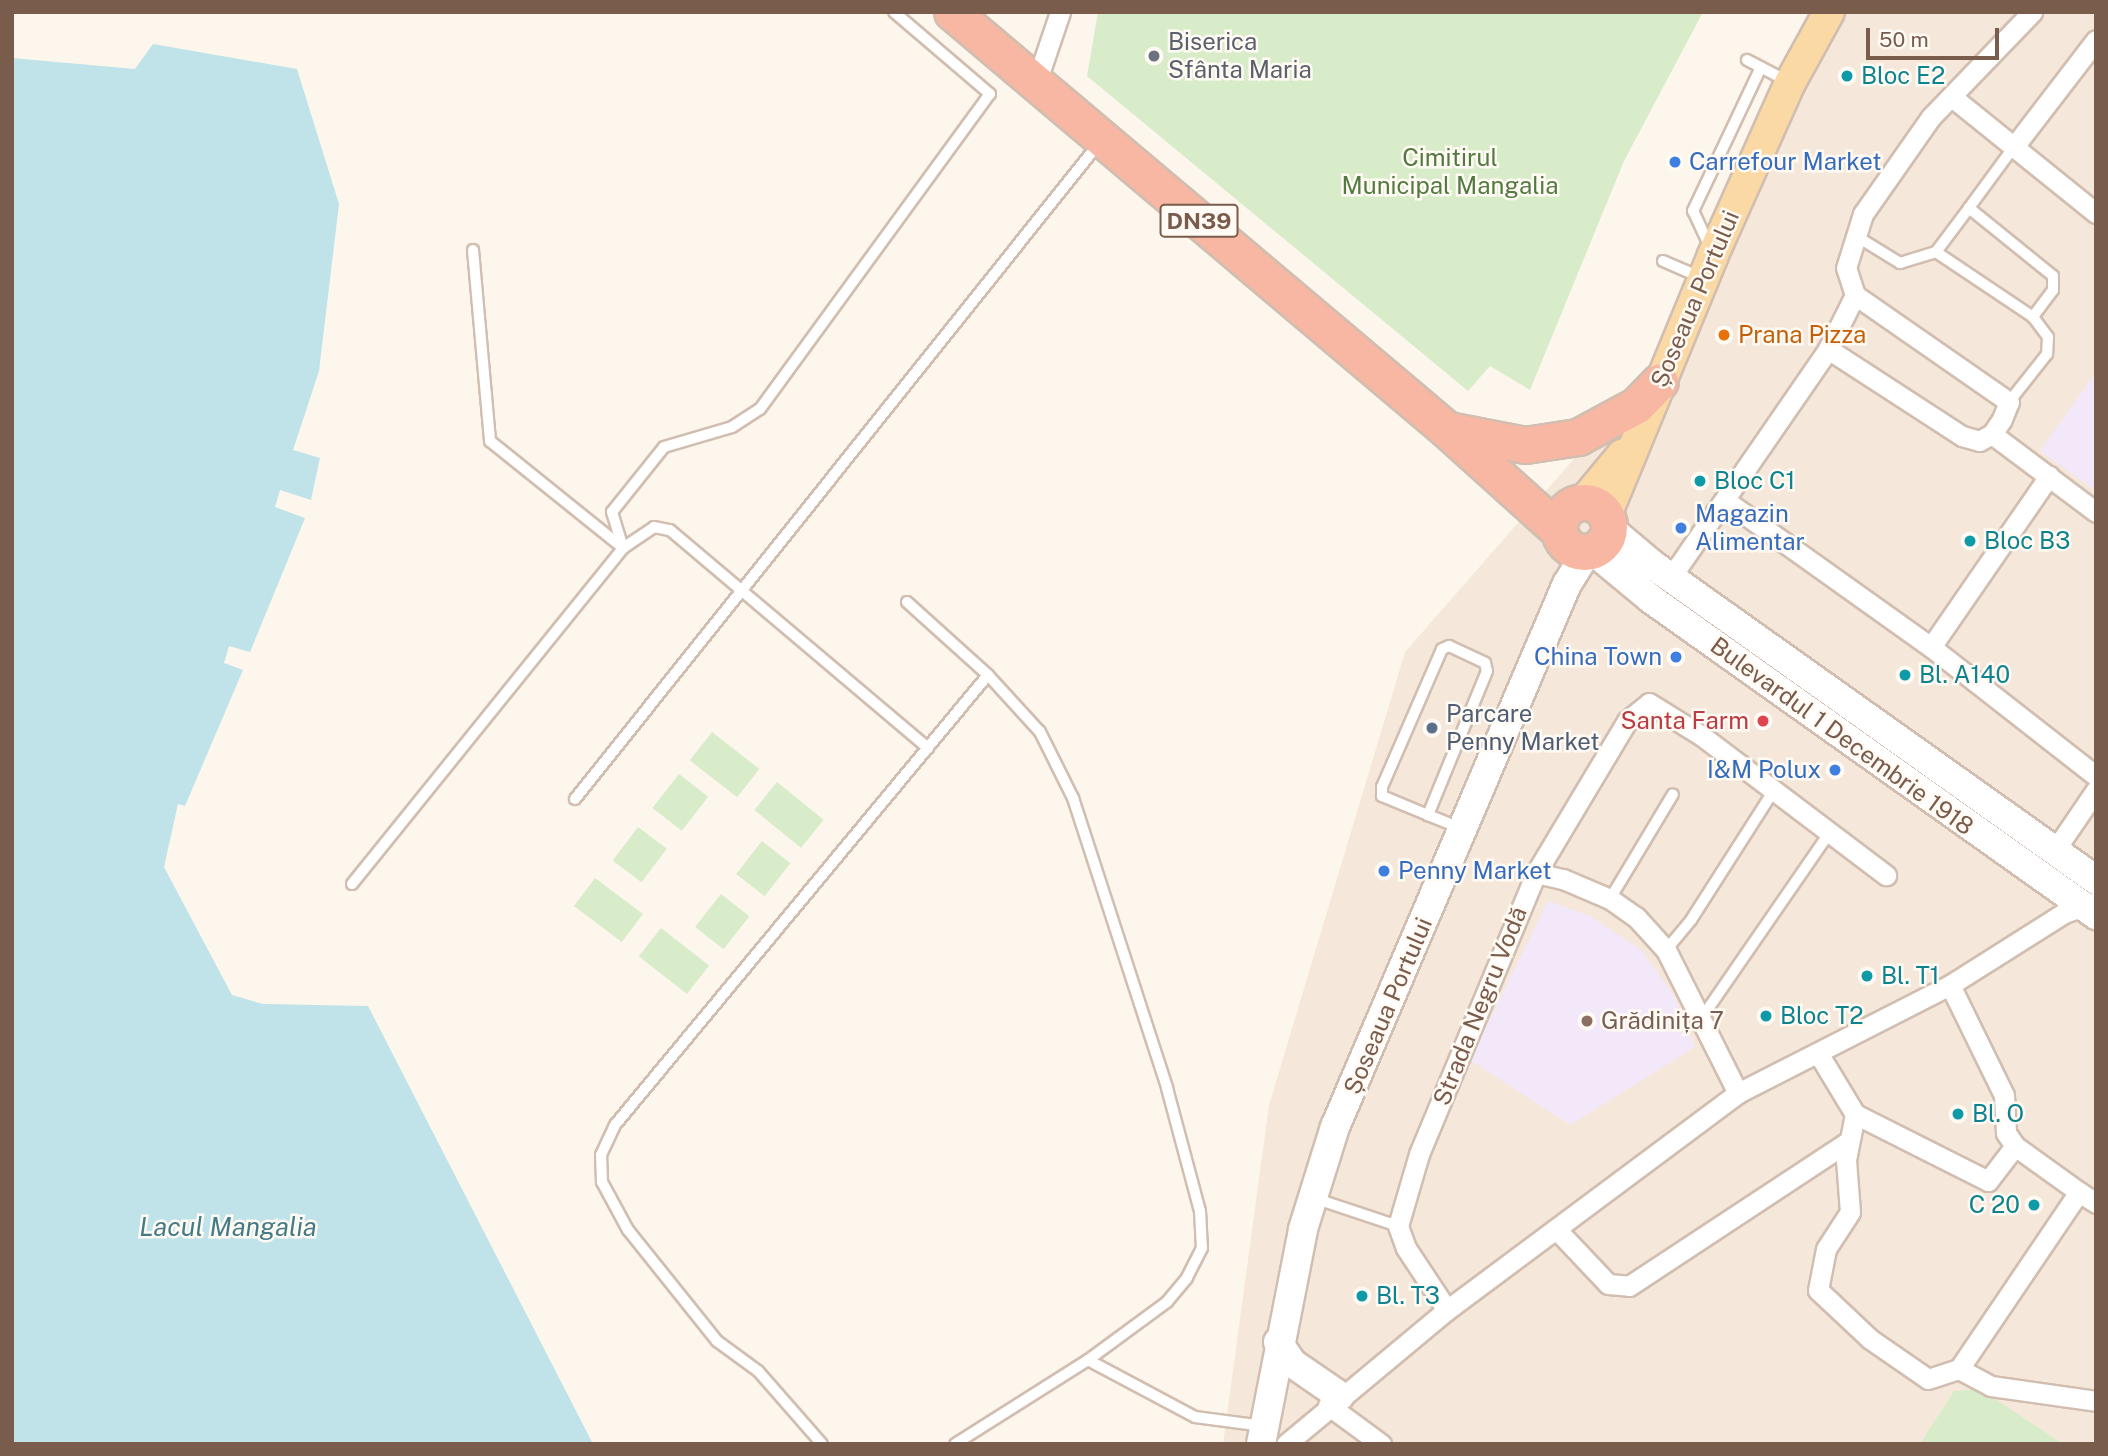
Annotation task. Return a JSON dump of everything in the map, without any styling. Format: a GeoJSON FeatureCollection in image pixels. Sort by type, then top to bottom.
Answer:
{"type":"FeatureCollection","features":[{"type":"Feature","properties":{"kind":"highway","name":"Bulevardul 1 Decembrie 1918"},"geometry":{"type":"LineString","coordinates":[[952,12],[1447,429],[1585,528]]}},
{"type":"Feature","properties":{"kind":"highway"},"geometry":{"type":"LineString","coordinates":[[1447,429],[1478,439],[1525,445],[1578,438],[1628,411],[1660,381]]}},
{"type":"Feature","properties":{"kind":"main road","name":"Șoseaua Portului"},"geometry":{"type":"LineString","coordinates":[[1263,1435],[1278,1342],[1313,1198],[1335,1127],[1567,584],[1585,528],[1637,436],[1790,83],[1829,12]]}},
{"type":"Feature","properties":{"kind":"main road","name":"Bulevardul 1 Decembrie 1918"},"geometry":{"type":"LineString","coordinates":[[1585,528],[1671,577],[2053,853],[2096,880]]}},
{"type":"Feature","properties":{"kind":"main road","name":"Bulevardul 1 Decembrie 1918"},"geometry":{"type":"LineString","coordinates":[[1585,528],[1651,599],[2091,908]]}},
{"type":"Feature","properties":{"kind":"main road"},"geometry":{"type":"LineString","coordinates":[[1278,1342],[1292,1363],[1334,1400]]}},
{"type":"Feature","properties":{"kind":"street"},"geometry":{"type":"LineString","coordinates":[[1036,83],[1060,12]]}},
{"type":"Feature","properties":{"kind":"street"},"geometry":{"type":"LineString","coordinates":[[1828,349],[1962,436],[1979,441],[1992,434],[2009,402],[1855,295],[1846,268],[1863,214],[1931,117],[2032,12]]}},
{"type":"Feature","properties":{"kind":"street"},"geometry":{"type":"LineString","coordinates":[[2013,148],[2096,40]]}},
{"type":"Feature","properties":{"kind":"street"},"geometry":{"type":"LineString","coordinates":[[1952,97],[2096,212]]}},
{"type":"Feature","properties":{"kind":"street"},"geometry":{"type":"LineString","coordinates":[[1671,577],[1726,502],[1828,349],[1855,295]]}},
{"type":"Feature","properties":{"kind":"street"},"geometry":{"type":"LineString","coordinates":[[1992,434],[2096,512]]}},
{"type":"Feature","properties":{"kind":"street"},"geometry":{"type":"LineString","coordinates":[[1931,647],[2049,476]]}},
{"type":"Feature","properties":{"kind":"street"},"geometry":{"type":"LineString","coordinates":[[1726,502],[1931,647],[2096,776]]}},
{"type":"Feature","properties":{"kind":"street","name":"Strada Negru Vodă"},"geometry":{"type":"LineString","coordinates":[[1398,1226],[1419,1154],[1536,873],[1627,720],[1649,703],[1774,790]]}},
{"type":"Feature","properties":{"kind":"street"},"geometry":{"type":"LineString","coordinates":[[1774,790],[1886,875]]}},
{"type":"Feature","properties":{"kind":"street"},"geometry":{"type":"LineString","coordinates":[[2053,853],[2096,790]]}},
{"type":"Feature","properties":{"kind":"street"},"geometry":{"type":"LineString","coordinates":[[1536,873],[1563,879],[1610,899],[1636,916],[1666,950],[1699,1021],[1738,1093]]}},
{"type":"Feature","properties":{"kind":"street"},"geometry":{"type":"LineString","coordinates":[[1286,1444],[1334,1400],[1447,1310],[1738,1093],[1950,985],[2091,908]]}},
{"type":"Feature","properties":{"kind":"street"},"geometry":{"type":"LineString","coordinates":[[1854,1114],[1847,1142],[1850,1212],[1826,1249],[1818,1290],[1870,1339],[1928,1379],[1959,1369],[2088,1197],[2015,1146],[2003,1121],[2004,1095],[1950,985]]}},
{"type":"Feature","properties":{"kind":"street"},"geometry":{"type":"LineString","coordinates":[[1818,1053],[1854,1114],[1988,1181],[2015,1146]]}},
{"type":"Feature","properties":{"kind":"street"},"geometry":{"type":"LineString","coordinates":[[1557,1230],[1608,1284],[1629,1286],[1847,1142]]}},
{"type":"Feature","properties":{"kind":"street"},"geometry":{"type":"LineString","coordinates":[[1398,1226],[1406,1248],[1447,1310]]}},
{"type":"Feature","properties":{"kind":"street"},"geometry":{"type":"LineString","coordinates":[[1959,1369],[1991,1386],[2096,1401]]}},
{"type":"Feature","properties":{"kind":"street"},"geometry":{"type":"LineString","coordinates":[[1334,1400],[1381,1444]]}},
{"type":"Feature","properties":{"kind":"lane"},"geometry":{"type":"LineString","coordinates":[[623,548],[612,512],[664,447],[732,428],[760,409],[990,94],[894,12]]}},
{"type":"Feature","properties":{"kind":"lane"},"geometry":{"type":"LineString","coordinates":[[1747,60],[1790,83]]}},
{"type":"Feature","properties":{"kind":"lane"},"geometry":{"type":"LineString","coordinates":[[1663,261],[1709,267],[1693,211],[1761,67]]}},
{"type":"Feature","properties":{"kind":"lane"},"geometry":{"type":"LineString","coordinates":[[575,799],[1102,139]]}},
{"type":"Feature","properties":{"kind":"lane"},"geometry":{"type":"LineString","coordinates":[[1856,236],[1900,263],[1936,252],[2013,148]]}},
{"type":"Feature","properties":{"kind":"lane"},"geometry":{"type":"LineString","coordinates":[[1969,208],[2053,276],[2053,290],[2033,317]]}},
{"type":"Feature","properties":{"kind":"lane"},"geometry":{"type":"LineString","coordinates":[[473,250],[490,441],[623,548]]}},
{"type":"Feature","properties":{"kind":"lane"},"geometry":{"type":"LineString","coordinates":[[1936,252],[2033,317],[2049,338],[2047,354],[2009,402]]}},
{"type":"Feature","properties":{"kind":"lane"},"geometry":{"type":"LineString","coordinates":[[352,884],[623,548],[654,527],[670,530],[928,748]]}},
{"type":"Feature","properties":{"kind":"lane"},"geometry":{"type":"LineString","coordinates":[[906,603],[988,675],[1040,732],[1073,798],[1167,1087],[1200,1211],[1202,1248],[1187,1278],[1167,1302],[1088,1360],[955,1444]]}},
{"type":"Feature","properties":{"kind":"lane"},"geometry":{"type":"LineString","coordinates":[[1428,815],[1488,671],[1485,663],[1449,646],[1442,649],[1382,787],[1382,796],[1464,830]]}},
{"type":"Feature","properties":{"kind":"lane"},"geometry":{"type":"LineString","coordinates":[[822,1444],[758,1371],[717,1341],[628,1230],[602,1182],[601,1154],[615,1125],[988,675]]}},
{"type":"Feature","properties":{"kind":"lane"},"geometry":{"type":"LineString","coordinates":[[1666,950],[1691,920],[1774,790]]}},
{"type":"Feature","properties":{"kind":"lane"},"geometry":{"type":"LineString","coordinates":[[1610,899],[1673,794]]}},
{"type":"Feature","properties":{"kind":"lane"},"geometry":{"type":"LineString","coordinates":[[1699,1021],[1830,832]]}},
{"type":"Feature","properties":{"kind":"lane"},"geometry":{"type":"LineString","coordinates":[[1313,1198],[1398,1226]]}},
{"type":"Feature","properties":{"kind":"lane"},"geometry":{"type":"LineString","coordinates":[[1088,1360],[1195,1417],[1263,1435]]}},
{"type":"Feature","properties":{"kind":"shaded area"},"geometry":{"type":"Polygon","coordinates":[[[1817,12],[2096,12],[2096,1444],[1223,1444],[1269,1105],[1405,652],[1657,364],[1817,12]]]}},
{"type":"Feature","properties":{"kind":"shaded area"},"geometry":{"type":"Polygon","coordinates":[[[2096,372],[2096,491],[2040,451],[2096,372]]]}},
{"type":"Feature","properties":{"kind":"shaded area","name":"Grădinița 7"},"geometry":{"type":"Polygon","coordinates":[[[1548,901],[1590,916],[1642,951],[1674,996],[1695,1047],[1570,1125],[1470,1060],[1548,901]]]}},
{"type":"Feature","properties":{"kind":"green space","name":"Cimitirul Municipal Mangalia"},"geometry":{"type":"Polygon","coordinates":[[[1098,12],[1703,12],[1624,161],[1530,390],[1490,366],[1468,391],[1087,76],[1098,12]]]}},
{"type":"Feature","properties":{"kind":"green space"},"geometry":{"type":"Polygon","coordinates":[[[712,732],[759,769],[737,797],[690,760],[712,732]]]}},
{"type":"Feature","properties":{"kind":"green space"},"geometry":{"type":"Polygon","coordinates":[[[679,774],[708,797],[682,831],[653,808],[679,774]]]}},
{"type":"Feature","properties":{"kind":"green space"},"geometry":{"type":"Polygon","coordinates":[[[777,782],[824,820],[801,848],[754,810],[777,782]]]}},
{"type":"Feature","properties":{"kind":"green space"},"geometry":{"type":"Polygon","coordinates":[[[638,827],[667,849],[641,882],[613,861],[638,827]]]}},
{"type":"Feature","properties":{"kind":"green space"},"geometry":{"type":"Polygon","coordinates":[[[762,841],[790,863],[765,896],[736,874],[762,841]]]}},
{"type":"Feature","properties":{"kind":"green space"},"geometry":{"type":"Polygon","coordinates":[[[595,878],[643,914],[622,942],[574,906],[595,878]]]}},
{"type":"Feature","properties":{"kind":"green space"},"geometry":{"type":"Polygon","coordinates":[[[721,894],[749,916],[724,949],[695,927],[721,894]]]}},
{"type":"Feature","properties":{"kind":"green space"},"geometry":{"type":"Polygon","coordinates":[[[661,928],[709,966],[687,994],[639,956],[661,928]]]}},
{"type":"Feature","properties":{"kind":"green space"},"geometry":{"type":"Polygon","coordinates":[[[1980,1389],[2063,1444],[1920,1444],[1954,1391],[1980,1389]]]}},
{"type":"Feature","properties":{"kind":"water","name":"Lacul Mangalia"},"geometry":{"type":"Polygon","coordinates":[[[153,44],[297,69],[339,204],[319,371],[293,450],[320,458],[311,500],[280,490],[275,507],[305,518],[250,652],[229,646],[224,663],[243,670],[185,806],[178,804],[164,867],[232,995],[263,1004],[368,1006],[593,1444],[12,1444],[12,58],[135,69],[153,44]]]}},
{"type":"Feature","properties":{"kind":"place","name":"Biserica Sfânta Maria"},"geometry":{"type":"Point","coordinates":[1154,56]}},
{"type":"Feature","properties":{"kind":"place","name":"Bloc E2"},"geometry":{"type":"Point","coordinates":[1847,76]}},
{"type":"Feature","properties":{"kind":"place","name":"Carrefour Market"},"geometry":{"type":"Point","coordinates":[1675,162]}},
{"type":"Feature","properties":{"kind":"place","name":"Prana Pizza"},"geometry":{"type":"Point","coordinates":[1724,335]}},
{"type":"Feature","properties":{"kind":"place","name":"Bloc C1"},"geometry":{"type":"Point","coordinates":[1700,481]}},
{"type":"Feature","properties":{"kind":"place","name":"Magazin Alimentar"},"geometry":{"type":"Point","coordinates":[1681,528]}},
{"type":"Feature","properties":{"kind":"place","name":"Bloc B3"},"geometry":{"type":"Point","coordinates":[1970,541]}},
{"type":"Feature","properties":{"kind":"place","name":"China Town"},"geometry":{"type":"Point","coordinates":[1676,657]}},
{"type":"Feature","properties":{"kind":"place","name":"Bl. A140"},"geometry":{"type":"Point","coordinates":[1905,675]}},
{"type":"Feature","properties":{"kind":"place","name":"Santa Farm"},"geometry":{"type":"Point","coordinates":[1763,721]}},
{"type":"Feature","properties":{"kind":"place","name":"Parcare Penny Market"},"geometry":{"type":"Point","coordinates":[1432,728]}},
{"type":"Feature","properties":{"kind":"place","name":"I&M Polux"},"geometry":{"type":"Point","coordinates":[1835,770]}},
{"type":"Feature","properties":{"kind":"place","name":"Penny Market"},"geometry":{"type":"Point","coordinates":[1384,871]}},
{"type":"Feature","properties":{"kind":"place","name":"Bl. T1"},"geometry":{"type":"Point","coordinates":[1867,976]}},
{"type":"Feature","properties":{"kind":"place","name":"Bloc T2"},"geometry":{"type":"Point","coordinates":[1766,1016]}},
{"type":"Feature","properties":{"kind":"place","name":"Grădinița 7"},"geometry":{"type":"Point","coordinates":[1587,1021]}},
{"type":"Feature","properties":{"kind":"place","name":"Bl. O"},"geometry":{"type":"Point","coordinates":[1958,1114]}},
{"type":"Feature","properties":{"kind":"place","name":"C 20"},"geometry":{"type":"Point","coordinates":[2034,1205]}},
{"type":"Feature","properties":{"kind":"place","name":"Bl. T3"},"geometry":{"type":"Point","coordinates":[1362,1296]}}]}
